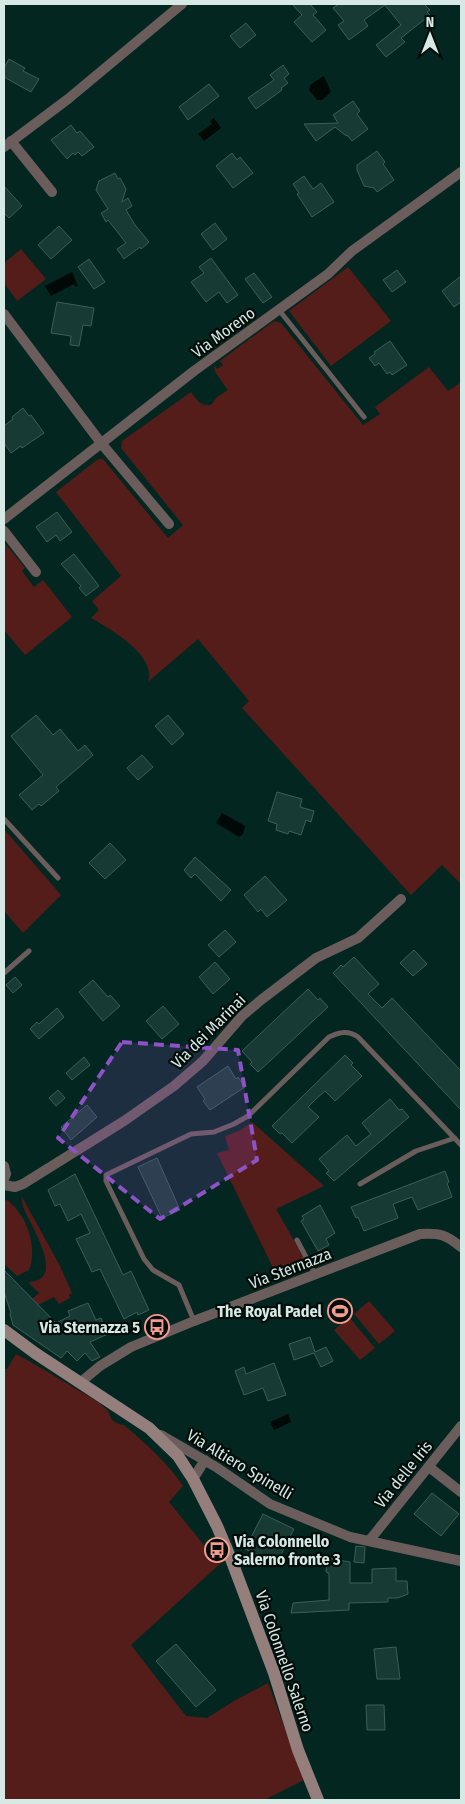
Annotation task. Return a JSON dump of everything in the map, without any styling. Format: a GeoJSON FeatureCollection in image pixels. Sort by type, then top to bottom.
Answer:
{"type":"FeatureCollection","features":[{"type":"Feature","properties":{"kind":"main road","name":"Via Colonnello Salerno"},"geometry":{"type":"LineString","coordinates":[[4,1330],[35,1353],[149,1428],[178,1456],[193,1479],[231,1558],[274,1673],[298,1750],[318,1800]]}},
{"type":"Feature","properties":{"kind":"street"},"geometry":{"type":"LineString","coordinates":[[52,192],[7,144],[68,99],[182,4]]}},
{"type":"Feature","properties":{"kind":"street","name":"Via Moreno"},"geometry":{"type":"LineString","coordinates":[[4,519],[194,371],[328,274],[352,251],[461,172]]}},
{"type":"Feature","properties":{"kind":"street"},"geometry":{"type":"LineString","coordinates":[[4,314],[101,443],[169,524]]}},
{"type":"Feature","properties":{"kind":"street"},"geometry":{"type":"LineString","coordinates":[[4,531],[36,572]]}},
{"type":"Feature","properties":{"kind":"street","name":"Via dei Marinai"},"geometry":{"type":"LineString","coordinates":[[4,1186],[15,1187],[23,1184],[124,1121],[174,1086],[203,1061],[242,1016],[261,1000],[316,958],[358,938],[401,900]]}},
{"type":"Feature","properties":{"kind":"street"},"geometry":{"type":"LineString","coordinates":[[4,1166],[6,1174],[4,1179]]}},
{"type":"Feature","properties":{"kind":"street","name":"Via Sternazza"},"geometry":{"type":"LineString","coordinates":[[81,1382],[100,1366],[131,1347],[420,1234],[438,1233],[451,1239],[461,1247]]}},
{"type":"Feature","properties":{"kind":"street","name":"Via delle Iris"},"geometry":{"type":"LineString","coordinates":[[369,1541],[461,1426]]}},
{"type":"Feature","properties":{"kind":"street","name":"Via Altiero Spinelli"},"geometry":{"type":"LineString","coordinates":[[149,1428],[205,1460],[270,1504],[350,1537],[461,1561]]}},
{"type":"Feature","properties":{"kind":"street"},"geometry":{"type":"LineString","coordinates":[[193,1479],[205,1460]]}},
{"type":"Feature","properties":{"kind":"street"},"geometry":{"type":"LineString","coordinates":[[429,1467],[461,1492]]}},
{"type":"Feature","properties":{"kind":"lane"},"geometry":{"type":"LineString","coordinates":[[279,310],[364,417]]}},
{"type":"Feature","properties":{"kind":"lane"},"geometry":{"type":"LineString","coordinates":[[4,819],[58,878]]}},
{"type":"Feature","properties":{"kind":"lane"},"geometry":{"type":"LineString","coordinates":[[4,973],[29,951]]}},
{"type":"Feature","properties":{"kind":"lane"},"geometry":{"type":"LineString","coordinates":[[194,1321],[179,1285],[153,1270],[144,1259],[106,1181],[106,1175],[191,1134],[214,1132],[248,1116],[329,1037],[345,1032],[353,1033],[358,1037],[461,1145]]}},
{"type":"Feature","properties":{"kind":"lane"},"geometry":{"type":"LineString","coordinates":[[360,1184],[416,1151],[455,1138]]}},
{"type":"Feature","properties":{"kind":"lane"},"geometry":{"type":"LineString","coordinates":[[297,1240],[316,1274]]}},
{"type":"Feature","properties":{"kind":"highlighted area"},"geometry":{"type":"Polygon","coordinates":[[[122,1042],[238,1050],[257,1160],[160,1219],[58,1138],[122,1042]]]}},
{"type":"Feature","properties":{"kind":"shaded area"},"geometry":{"type":"Polygon","coordinates":[[[324,76],[331,92],[322,100],[317,100],[309,90],[311,84],[324,76]]]}},
{"type":"Feature","properties":{"kind":"shaded area"},"geometry":{"type":"Polygon","coordinates":[[[214,118],[221,128],[204,141],[198,134],[212,124],[210,121],[214,118]]]}},
{"type":"Feature","properties":{"kind":"shaded area"},"geometry":{"type":"Polygon","coordinates":[[[21,249],[46,279],[17,301],[4,283],[4,263],[21,249]]]}},
{"type":"Feature","properties":{"kind":"shaded area"},"geometry":{"type":"Polygon","coordinates":[[[348,267],[391,321],[331,366],[289,311],[348,267]]]}},
{"type":"Feature","properties":{"kind":"shaded area"},"geometry":{"type":"Polygon","coordinates":[[[72,272],[78,286],[76,287],[74,284],[51,296],[45,286],[72,272]]]}},
{"type":"Feature","properties":{"kind":"shaded area"},"geometry":{"type":"Polygon","coordinates":[[[274,321],[281,323],[363,425],[380,414],[375,407],[429,367],[448,391],[461,382],[461,884],[442,865],[411,895],[242,708],[249,701],[198,639],[148,682],[149,672],[146,662],[139,653],[120,636],[91,618],[99,610],[92,601],[121,576],[56,492],[98,459],[103,459],[168,538],[183,525],[121,448],[122,441],[191,392],[200,402],[205,405],[211,405],[217,397],[228,390],[215,372],[214,365],[217,369],[223,365],[220,361],[274,321]]]}},
{"type":"Feature","properties":{"kind":"shaded area"},"geometry":{"type":"Polygon","coordinates":[[[4,542],[25,568],[22,571],[34,587],[43,580],[72,617],[25,655],[4,630],[4,542]]]}},
{"type":"Feature","properties":{"kind":"shaded area"},"geometry":{"type":"Polygon","coordinates":[[[222,813],[245,826],[243,834],[239,837],[216,823],[222,813]]]}},
{"type":"Feature","properties":{"kind":"shaded area"},"geometry":{"type":"Polygon","coordinates":[[[4,829],[61,895],[23,933],[4,911],[4,829]]]}},
{"type":"Feature","properties":{"kind":"shaded area"},"geometry":{"type":"Polygon","coordinates":[[[252,1122],[324,1186],[276,1209],[305,1260],[305,1268],[278,1278],[217,1153],[229,1150],[225,1136],[239,1131],[252,1122]]]}},
{"type":"Feature","properties":{"kind":"shaded area"},"geometry":{"type":"Polygon","coordinates":[[[21,1195],[60,1266],[72,1293],[69,1295],[70,1298],[59,1304],[54,1297],[38,1305],[32,1299],[39,1293],[28,1282],[40,1279],[45,1272],[46,1262],[38,1237],[23,1206],[21,1195]]]}},
{"type":"Feature","properties":{"kind":"shaded area"},"geometry":{"type":"Polygon","coordinates":[[[7,1200],[20,1214],[29,1232],[31,1242],[32,1251],[29,1270],[17,1276],[4,1264],[4,1201],[7,1200]]]}},
{"type":"Feature","properties":{"kind":"shaded area"},"geometry":{"type":"Polygon","coordinates":[[[369,1301],[395,1331],[379,1344],[354,1314],[369,1301]]]}},
{"type":"Feature","properties":{"kind":"shaded area"},"geometry":{"type":"Polygon","coordinates":[[[349,1317],[375,1348],[360,1360],[334,1330],[349,1317]]]}},
{"type":"Feature","properties":{"kind":"shaded area"},"geometry":{"type":"Polygon","coordinates":[[[16,1354],[98,1402],[115,1422],[124,1425],[156,1454],[183,1486],[169,1502],[211,1554],[215,1553],[222,1562],[131,1645],[186,1716],[207,1718],[268,1683],[304,1780],[264,1800],[4,1800],[4,1369],[7,1369],[16,1354]]]}},
{"type":"Feature","properties":{"kind":"shaded area"},"geometry":{"type":"Polygon","coordinates":[[[288,1414],[291,1422],[274,1430],[270,1422],[288,1414]]]}},
{"type":"Feature","properties":{"kind":"building"},"geometry":{"type":"Polygon","coordinates":[[[292,4],[310,4],[317,12],[313,15],[326,30],[312,42],[294,22],[302,15],[292,4]]]}},
{"type":"Feature","properties":{"kind":"building"},"geometry":{"type":"Polygon","coordinates":[[[339,4],[424,4],[430,10],[427,12],[430,15],[401,38],[405,42],[386,57],[376,45],[401,25],[385,5],[364,20],[368,26],[349,40],[338,25],[344,21],[333,8],[339,4]]]}},
{"type":"Feature","properties":{"kind":"building"},"geometry":{"type":"Polygon","coordinates":[[[246,23],[256,35],[240,48],[230,36],[246,23]]]}},
{"type":"Feature","properties":{"kind":"building"},"geometry":{"type":"Polygon","coordinates":[[[9,59],[25,68],[23,71],[39,79],[31,92],[4,77],[4,68],[9,59]]]}},
{"type":"Feature","properties":{"kind":"building"},"geometry":{"type":"Polygon","coordinates":[[[283,65],[289,74],[284,78],[288,83],[281,88],[282,90],[256,109],[248,98],[274,80],[270,75],[283,65]]]}},
{"type":"Feature","properties":{"kind":"building"},"geometry":{"type":"Polygon","coordinates":[[[209,84],[219,96],[188,120],[179,107],[209,84]]]}},
{"type":"Feature","properties":{"kind":"building"},"geometry":{"type":"Polygon","coordinates":[[[353,101],[360,111],[357,114],[368,129],[352,141],[335,127],[316,141],[304,124],[338,123],[333,115],[353,101]]]}},
{"type":"Feature","properties":{"kind":"building"},"geometry":{"type":"Polygon","coordinates":[[[71,125],[77,133],[80,131],[94,147],[82,156],[78,152],[75,155],[73,153],[67,159],[51,140],[71,125]]]}},
{"type":"Feature","properties":{"kind":"building"},"geometry":{"type":"Polygon","coordinates":[[[377,151],[394,180],[377,192],[374,188],[364,186],[357,170],[357,165],[377,151]]]}},
{"type":"Feature","properties":{"kind":"building"},"geometry":{"type":"Polygon","coordinates":[[[232,153],[237,160],[240,157],[253,173],[233,188],[216,166],[232,153]]]}},
{"type":"Feature","properties":{"kind":"building"},"geometry":{"type":"Polygon","coordinates":[[[115,173],[126,189],[122,202],[128,198],[132,206],[126,210],[149,242],[124,259],[117,249],[126,243],[108,220],[106,222],[101,213],[108,209],[96,190],[99,181],[115,173]]]}},
{"type":"Feature","properties":{"kind":"building"},"geometry":{"type":"Polygon","coordinates":[[[304,176],[313,189],[321,183],[334,202],[312,217],[297,194],[299,193],[293,184],[304,176]]]}},
{"type":"Feature","properties":{"kind":"building"},"geometry":{"type":"Polygon","coordinates":[[[4,186],[22,206],[9,218],[4,213],[4,186]]]}},
{"type":"Feature","properties":{"kind":"building"},"geometry":{"type":"Polygon","coordinates":[[[215,223],[227,239],[213,250],[201,234],[215,223]]]}},
{"type":"Feature","properties":{"kind":"building"},"geometry":{"type":"Polygon","coordinates":[[[59,226],[72,240],[51,259],[38,245],[59,226]]]}},
{"type":"Feature","properties":{"kind":"building"},"geometry":{"type":"Polygon","coordinates":[[[211,258],[238,295],[227,303],[219,292],[206,302],[191,282],[204,273],[199,267],[211,258]]]}},
{"type":"Feature","properties":{"kind":"building"},"geometry":{"type":"Polygon","coordinates":[[[89,259],[105,282],[94,289],[78,267],[89,259]]]}},
{"type":"Feature","properties":{"kind":"building"},"geometry":{"type":"Polygon","coordinates":[[[397,270],[406,282],[392,292],[383,280],[397,270]]]}},
{"type":"Feature","properties":{"kind":"building"},"geometry":{"type":"Polygon","coordinates":[[[254,273],[272,297],[263,303],[245,279],[254,273]]]}},
{"type":"Feature","properties":{"kind":"building"},"geometry":{"type":"Polygon","coordinates":[[[461,276],[461,302],[454,307],[442,291],[461,276]]]}},
{"type":"Feature","properties":{"kind":"building"},"geometry":{"type":"Polygon","coordinates":[[[57,302],[94,308],[91,326],[83,325],[79,346],[70,345],[71,336],[51,333],[57,302]]]}},
{"type":"Feature","properties":{"kind":"building"},"geometry":{"type":"Polygon","coordinates":[[[390,341],[407,365],[392,375],[390,372],[387,374],[379,363],[375,366],[369,358],[375,354],[374,352],[390,341]]]}},
{"type":"Feature","properties":{"kind":"building"},"geometry":{"type":"Polygon","coordinates":[[[23,408],[29,416],[31,415],[44,433],[11,453],[4,443],[4,426],[23,408]]]}},
{"type":"Feature","properties":{"kind":"building"},"geometry":{"type":"Polygon","coordinates":[[[57,512],[72,532],[60,541],[56,535],[47,542],[36,527],[57,512]]]}},
{"type":"Feature","properties":{"kind":"building"},"geometry":{"type":"Polygon","coordinates":[[[74,554],[99,586],[86,596],[79,588],[81,586],[61,564],[74,554]]]}},
{"type":"Feature","properties":{"kind":"building"},"geometry":{"type":"Polygon","coordinates":[[[36,715],[53,735],[60,729],[78,751],[85,745],[93,755],[56,787],[59,791],[41,806],[39,804],[32,810],[19,795],[43,775],[11,736],[36,715]]]}},
{"type":"Feature","properties":{"kind":"building"},"geometry":{"type":"Polygon","coordinates":[[[168,715],[184,734],[172,745],[155,726],[168,715]]]}},
{"type":"Feature","properties":{"kind":"building"},"geometry":{"type":"Polygon","coordinates":[[[142,755],[153,767],[138,780],[127,768],[142,755]]]}},
{"type":"Feature","properties":{"kind":"building"},"geometry":{"type":"Polygon","coordinates":[[[277,792],[302,799],[300,807],[314,811],[311,822],[306,820],[301,835],[289,831],[288,834],[276,830],[277,824],[268,821],[277,792]]]}},
{"type":"Feature","properties":{"kind":"building"},"geometry":{"type":"Polygon","coordinates":[[[110,843],[126,860],[105,879],[89,863],[110,843]]]}},
{"type":"Feature","properties":{"kind":"building"},"geometry":{"type":"Polygon","coordinates":[[[195,857],[231,890],[221,901],[195,874],[191,878],[184,870],[195,857]]]}},
{"type":"Feature","properties":{"kind":"building"},"geometry":{"type":"Polygon","coordinates":[[[265,876],[287,900],[267,917],[261,909],[258,912],[244,895],[265,876]]]}},
{"type":"Feature","properties":{"kind":"building"},"geometry":{"type":"Polygon","coordinates":[[[225,930],[236,942],[219,957],[208,945],[225,930]]]}},
{"type":"Feature","properties":{"kind":"building"},"geometry":{"type":"Polygon","coordinates":[[[414,950],[427,964],[413,976],[400,963],[414,950]]]}},
{"type":"Feature","properties":{"kind":"building"},"geometry":{"type":"Polygon","coordinates":[[[354,957],[379,984],[368,994],[382,1008],[392,998],[461,1071],[461,1110],[333,973],[341,965],[343,967],[354,957]]]}},
{"type":"Feature","properties":{"kind":"building"},"geometry":{"type":"Polygon","coordinates":[[[215,962],[230,979],[213,994],[199,977],[215,962]]]}},
{"type":"Feature","properties":{"kind":"building"},"geometry":{"type":"Polygon","coordinates":[[[15,977],[22,985],[13,993],[6,985],[15,977]]]}},
{"type":"Feature","properties":{"kind":"building"},"geometry":{"type":"Polygon","coordinates":[[[93,980],[108,997],[110,995],[120,1006],[103,1021],[79,992],[93,980]]]}},
{"type":"Feature","properties":{"kind":"building"},"geometry":{"type":"Polygon","coordinates":[[[308,989],[328,1007],[258,1072],[250,1064],[252,1062],[242,1051],[308,989]]]}},
{"type":"Feature","properties":{"kind":"building"},"geometry":{"type":"Polygon","coordinates":[[[163,1006],[179,1024],[162,1039],[146,1021],[163,1006]]]}},
{"type":"Feature","properties":{"kind":"building"},"geometry":{"type":"Polygon","coordinates":[[[57,1008],[64,1017],[39,1039],[30,1029],[37,1022],[39,1024],[57,1008]]]}},
{"type":"Feature","properties":{"kind":"building"},"geometry":{"type":"Polygon","coordinates":[[[345,1055],[353,1063],[351,1065],[362,1076],[335,1101],[325,1091],[316,1099],[308,1107],[319,1117],[292,1143],[272,1126],[345,1055]]]}},
{"type":"Feature","properties":{"kind":"building"},"geometry":{"type":"Polygon","coordinates":[[[84,1057],[90,1065],[72,1080],[66,1073],[84,1057]]]}},
{"type":"Feature","properties":{"kind":"building"},"geometry":{"type":"Polygon","coordinates":[[[228,1066],[236,1079],[238,1077],[245,1087],[210,1110],[203,1101],[205,1099],[197,1087],[228,1066]]]}},
{"type":"Feature","properties":{"kind":"building"},"geometry":{"type":"Polygon","coordinates":[[[58,1090],[65,1098],[56,1106],[49,1098],[58,1090]]]}},
{"type":"Feature","properties":{"kind":"building"},"geometry":{"type":"Polygon","coordinates":[[[390,1099],[399,1110],[402,1109],[409,1117],[334,1181],[326,1173],[329,1171],[319,1159],[347,1135],[356,1146],[371,1134],[362,1123],[390,1099]]]}},
{"type":"Feature","properties":{"kind":"building"},"geometry":{"type":"Polygon","coordinates":[[[87,1105],[97,1117],[71,1140],[61,1127],[87,1105]]]}},
{"type":"Feature","properties":{"kind":"building"},"geometry":{"type":"Polygon","coordinates":[[[157,1158],[180,1210],[162,1218],[138,1167],[157,1158]]]}},
{"type":"Feature","properties":{"kind":"building"},"geometry":{"type":"Polygon","coordinates":[[[445,1171],[452,1197],[418,1210],[412,1197],[393,1204],[398,1218],[364,1231],[351,1207],[445,1171]]]}},
{"type":"Feature","properties":{"kind":"building"},"geometry":{"type":"Polygon","coordinates":[[[75,1174],[123,1275],[131,1271],[149,1310],[138,1315],[137,1312],[124,1319],[100,1269],[92,1272],[76,1239],[90,1233],[81,1214],[68,1221],[60,1204],[55,1206],[48,1190],[75,1174]]]}},
{"type":"Feature","properties":{"kind":"building"},"geometry":{"type":"Polygon","coordinates":[[[320,1205],[335,1233],[326,1239],[329,1245],[318,1251],[301,1221],[304,1219],[302,1216],[320,1205]]]}},
{"type":"Feature","properties":{"kind":"building"},"geometry":{"type":"Polygon","coordinates":[[[4,1270],[56,1323],[70,1316],[68,1311],[88,1303],[96,1320],[101,1318],[108,1334],[90,1342],[100,1357],[92,1361],[85,1353],[77,1361],[67,1351],[61,1358],[13,1325],[4,1292],[4,1270]]]}},
{"type":"Feature","properties":{"kind":"building"},"geometry":{"type":"Polygon","coordinates":[[[310,1337],[315,1352],[326,1347],[333,1361],[321,1367],[314,1353],[294,1360],[289,1344],[310,1337]]]}},
{"type":"Feature","properties":{"kind":"building"},"geometry":{"type":"Polygon","coordinates":[[[274,1363],[286,1395],[268,1401],[263,1388],[244,1395],[235,1371],[244,1367],[246,1374],[274,1363]]]}},
{"type":"Feature","properties":{"kind":"building"},"geometry":{"type":"Polygon","coordinates":[[[432,1493],[459,1514],[441,1536],[414,1514],[432,1493]]]}},
{"type":"Feature","properties":{"kind":"building"},"geometry":{"type":"Polygon","coordinates":[[[263,1514],[294,1529],[276,1564],[245,1549],[263,1514]]]}},
{"type":"Feature","properties":{"kind":"building"},"geometry":{"type":"Polygon","coordinates":[[[356,1546],[365,1547],[364,1563],[354,1562],[356,1546]]]}},
{"type":"Feature","properties":{"kind":"building"},"geometry":{"type":"Polygon","coordinates":[[[327,1558],[350,1562],[350,1583],[372,1583],[372,1569],[396,1568],[396,1581],[407,1581],[408,1594],[398,1598],[388,1598],[388,1602],[349,1603],[349,1610],[291,1613],[293,1603],[329,1600],[329,1573],[326,1572],[327,1558]]]}},
{"type":"Feature","properties":{"kind":"building"},"geometry":{"type":"Polygon","coordinates":[[[176,1644],[216,1690],[196,1707],[156,1661],[176,1644]]]}},
{"type":"Feature","properties":{"kind":"building"},"geometry":{"type":"Polygon","coordinates":[[[396,1647],[400,1679],[377,1679],[374,1649],[396,1647]]]}},
{"type":"Feature","properties":{"kind":"building"},"geometry":{"type":"Polygon","coordinates":[[[366,1705],[384,1705],[385,1730],[367,1730],[366,1705]]]}},
{"type":"Feature","properties":{"kind":"place","name":"The Royal Padel"},"geometry":{"type":"Point","coordinates":[340,1311]}},
{"type":"Feature","properties":{"kind":"place","name":"Via Sternazza 5"},"geometry":{"type":"Point","coordinates":[157,1327]}},
{"type":"Feature","properties":{"kind":"place","name":"Via Colonnello Salerno fronte 3"},"geometry":{"type":"Point","coordinates":[217,1550]}}]}
